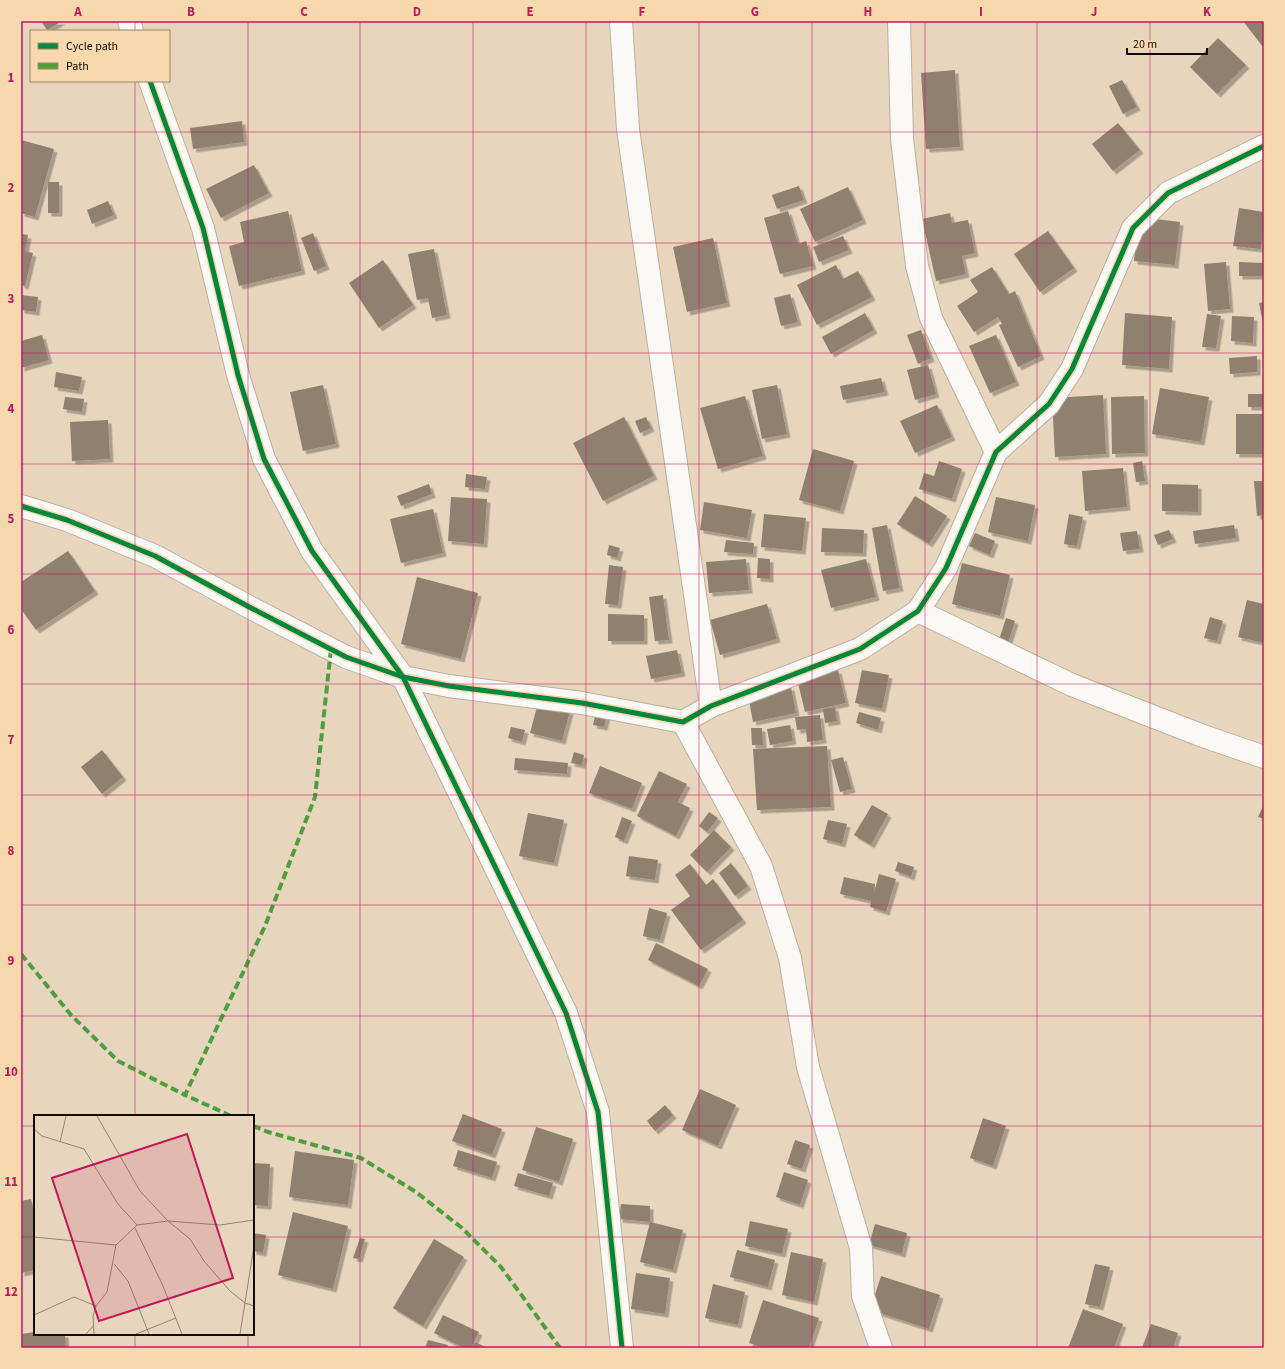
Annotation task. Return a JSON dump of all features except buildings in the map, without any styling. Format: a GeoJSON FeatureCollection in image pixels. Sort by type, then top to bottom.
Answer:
{"type":"FeatureCollection","features":[{"type":"Feature","properties":{"kind":"street"},"geometry":{"type":"LineString","coordinates":[[621,21],[628,128],[711,706]]}},
{"type":"Feature","properties":{"kind":"street"},"geometry":{"type":"LineString","coordinates":[[899,21],[902,139],[917,266],[931,318],[996,452]]}},
{"type":"Feature","properties":{"kind":"street"},"geometry":{"type":"LineString","coordinates":[[150,82],[203,228],[238,375],[264,459],[312,551],[404,677],[566,1013],[598,1112],[622,1348]]}},
{"type":"Feature","properties":{"kind":"street"},"geometry":{"type":"LineString","coordinates":[[21,506],[67,520],[155,556],[252,609],[346,657],[404,677],[449,686],[582,703],[683,722],[711,706],[860,649],[918,611],[946,568],[996,452],[1049,404],[1072,369],[1133,228],[1168,193],[1264,146]]}},
{"type":"Feature","properties":{"kind":"street"},"geometry":{"type":"LineString","coordinates":[[918,611],[1072,685],[1203,736],[1264,757]]}},
{"type":"Feature","properties":{"kind":"street"},"geometry":{"type":"LineString","coordinates":[[683,722],[761,866],[790,958],[808,1067],[861,1248],[863,1296],[881,1348]]}},
{"type":"Feature","properties":{"kind":"marked path"},"geometry":{"type":"LineString","coordinates":[[229,1115],[185,1095],[265,926],[315,797],[331,649]]}},
{"type":"Feature","properties":{"kind":"marked path"},"geometry":{"type":"LineString","coordinates":[[21,954],[71,1015],[118,1061],[185,1095]]}},
{"type":"Feature","properties":{"kind":"marked path"},"geometry":{"type":"LineString","coordinates":[[254,1126],[268,1132],[361,1158],[416,1192],[462,1228],[501,1267],[560,1348]]}},
{"type":"Feature","properties":{"kind":"cycle path"},"geometry":{"type":"LineString","coordinates":[[150,82],[203,228],[238,375],[264,459],[312,551],[403,677],[566,1013],[598,1112],[622,1348]]}},
{"type":"Feature","properties":{"kind":"cycle path"},"geometry":{"type":"LineString","coordinates":[[21,506],[67,520],[155,556],[346,657],[403,677],[449,686],[582,703],[683,722],[711,706],[860,649],[918,611],[946,568],[996,452],[1049,404],[1072,369],[1133,228],[1168,193],[1264,146]]}}]}
